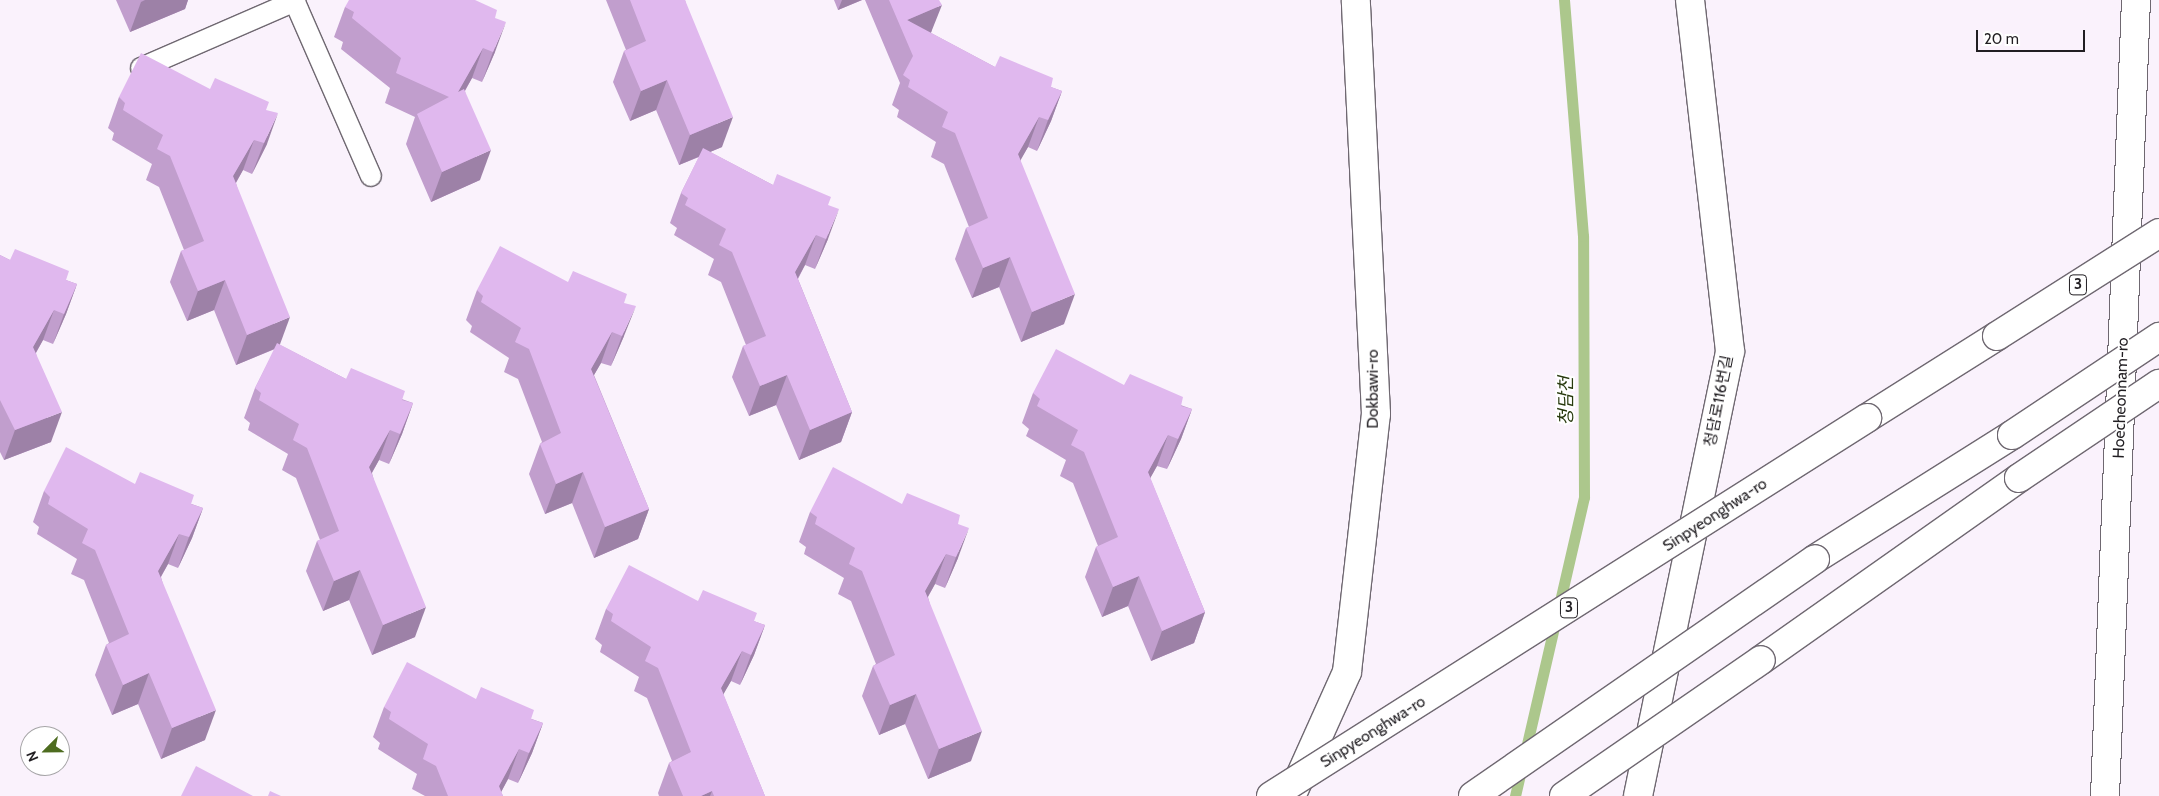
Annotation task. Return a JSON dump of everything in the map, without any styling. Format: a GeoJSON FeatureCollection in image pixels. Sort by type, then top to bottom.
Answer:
{"type":"FeatureCollection","features":[{"type":"Feature","properties":{"kind":"main road","name":"Dokbawi-ro"},"geometry":{"type":"LineString","coordinates":[[1291,796],[1347,672],[1376,414],[1356,0]]}},
{"type":"Feature","properties":{"kind":"main road","name":"청담로116번길"},"geometry":{"type":"LineString","coordinates":[[1638,796],[1730,352],[1690,0]]}},
{"type":"Feature","properties":{"kind":"main road","name":"Hoecheonnam-ro"},"geometry":{"type":"LineString","coordinates":[[2105,796],[2136,0]]}},
{"type":"Feature","properties":{"kind":"main road","name":"Sinpyeonghwa-ro"},"geometry":{"type":"LineString","coordinates":[[1270,796],[2159,233]]}},
{"type":"Feature","properties":{"kind":"main road"},"geometry":{"type":"LineString","coordinates":[[1473,796],[1815,559],[2012,435],[2159,336]]}},
{"type":"Feature","properties":{"kind":"main road"},"geometry":{"type":"LineString","coordinates":[[1564,796],[2019,478],[2159,384]]}},
{"type":"Feature","properties":{"kind":"lane"},"geometry":{"type":"LineString","coordinates":[[141,68],[295,1],[370,176]]}},
{"type":"Feature","properties":{"kind":"building"},"geometry":{"type":"Polygon","coordinates":[[[349,0],[475,0],[497,10],[495,18],[506,22],[493,52],[483,48],[458,92],[464,89],[491,150],[442,172],[417,114],[449,97],[396,73],[401,58],[352,18],[354,12],[345,7],[349,0]]]}},
{"type":"Feature","properties":{"kind":"building"},"geometry":{"type":"Polygon","coordinates":[[[630,0],[685,0],[733,117],[690,135],[667,80],[641,91],[624,51],[646,41],[630,0]]]}},
{"type":"Feature","properties":{"kind":"building"},"geometry":{"type":"Polygon","coordinates":[[[889,0],[939,0],[942,5],[907,20],[995,67],[1000,56],[1053,78],[1051,87],[1062,91],[1048,120],[1039,117],[1018,154],[1075,294],[1032,312],[1010,257],[983,268],[966,228],[988,218],[955,133],[942,127],[948,112],[908,87],[910,80],[903,75],[913,56],[889,0]]]}},
{"type":"Feature","properties":{"kind":"building"},"geometry":{"type":"Polygon","coordinates":[[[141,53],[210,89],[215,78],[269,102],[266,110],[278,113],[264,143],[254,140],[233,176],[290,317],[247,335],[225,280],[198,291],[181,251],[204,241],[170,156],[157,149],[163,135],[123,110],[125,103],[119,97],[141,53]]]}},
{"type":"Feature","properties":{"kind":"building"},"geometry":{"type":"Polygon","coordinates":[[[703,148],[773,185],[777,174],[831,197],[828,205],[839,209],[826,239],[816,235],[795,272],[852,412],[810,430],[787,375],[760,386],[743,346],[766,336],[732,252],[719,245],[726,229],[685,205],[688,198],[681,193],[703,148]]]}},
{"type":"Feature","properties":{"kind":"building"},"geometry":{"type":"Polygon","coordinates":[[[500,246],[568,282],[573,271],[627,294],[624,303],[636,306],[622,336],[612,332],[591,369],[649,509],[605,527],[583,472],[556,484],[540,444],[561,433],[529,349],[515,342],[521,328],[481,302],[483,296],[477,290],[500,246]]]}},
{"type":"Feature","properties":{"kind":"building"},"geometry":{"type":"Polygon","coordinates":[[[15,249],[69,271],[66,280],[77,284],[64,314],[54,310],[33,347],[62,412],[15,430],[0,400],[0,255],[10,260],[15,249]]]}},
{"type":"Feature","properties":{"kind":"building"},"geometry":{"type":"Polygon","coordinates":[[[277,343],[346,379],[351,368],[405,391],[402,400],[413,403],[400,434],[390,430],[369,467],[426,607],[383,625],[360,570],[334,581],[317,541],[339,531],[307,448],[293,440],[299,424],[259,400],[261,393],[255,388],[277,343]]]}},
{"type":"Feature","properties":{"kind":"building"},"geometry":{"type":"Polygon","coordinates":[[[1056,349],[1124,385],[1130,374],[1183,397],[1181,406],[1192,409],[1178,439],[1168,435],[1148,472],[1205,612],[1162,631],[1139,576],[1113,587],[1096,547],[1118,537],[1084,452],[1071,445],[1078,430],[1037,406],[1040,399],[1033,393],[1056,349]]]}},
{"type":"Feature","properties":{"kind":"building"},"geometry":{"type":"Polygon","coordinates":[[[66,447],[135,484],[140,472],[194,495],[191,504],[203,508],[189,537],[179,534],[158,571],[216,710],[172,728],[149,673],[123,685],[106,645],[129,634],[95,550],[82,543],[88,529],[48,504],[50,497],[44,491],[66,447]]]}},
{"type":"Feature","properties":{"kind":"building"},"geometry":{"type":"Polygon","coordinates":[[[833,467],[902,504],[907,493],[960,515],[958,524],[969,528],[956,557],[946,554],[925,591],[982,731],[939,749],[916,694],[890,705],[873,666],[895,655],[862,571],[849,564],[855,548],[815,524],[817,517],[810,512],[833,467]]]}},
{"type":"Feature","properties":{"kind":"building"},"geometry":{"type":"Polygon","coordinates":[[[629,565],[698,601],[703,590],[757,613],[754,621],[765,625],[751,655],[742,651],[721,688],[765,796],[714,796],[712,791],[701,796],[683,796],[669,763],[691,752],[658,668],[645,661],[651,647],[611,621],[613,614],[606,609],[629,565]]]}},
{"type":"Feature","properties":{"kind":"building"},"geometry":{"type":"Polygon","coordinates":[[[407,662],[476,699],[481,687],[534,710],[531,719],[543,723],[529,753],[519,749],[499,786],[503,796],[448,796],[436,766],[423,759],[428,744],[389,719],[391,712],[384,707],[407,662]]]}},
{"type":"Feature","properties":{"kind":"building"},"geometry":{"type":"Polygon","coordinates":[[[196,766],[253,796],[181,796],[196,766]]]}},
{"type":"Feature","properties":{"kind":"building"},"geometry":{"type":"Polygon","coordinates":[[[270,791],[281,796],[268,796],[270,791]]]}},
{"type":"Feature","properties":{"kind":"waterway","name":"청담천"},"geometry":{"type":"LineString","coordinates":[[1515,796],[1584,497],[1583,236],[1564,0]]}}]}
